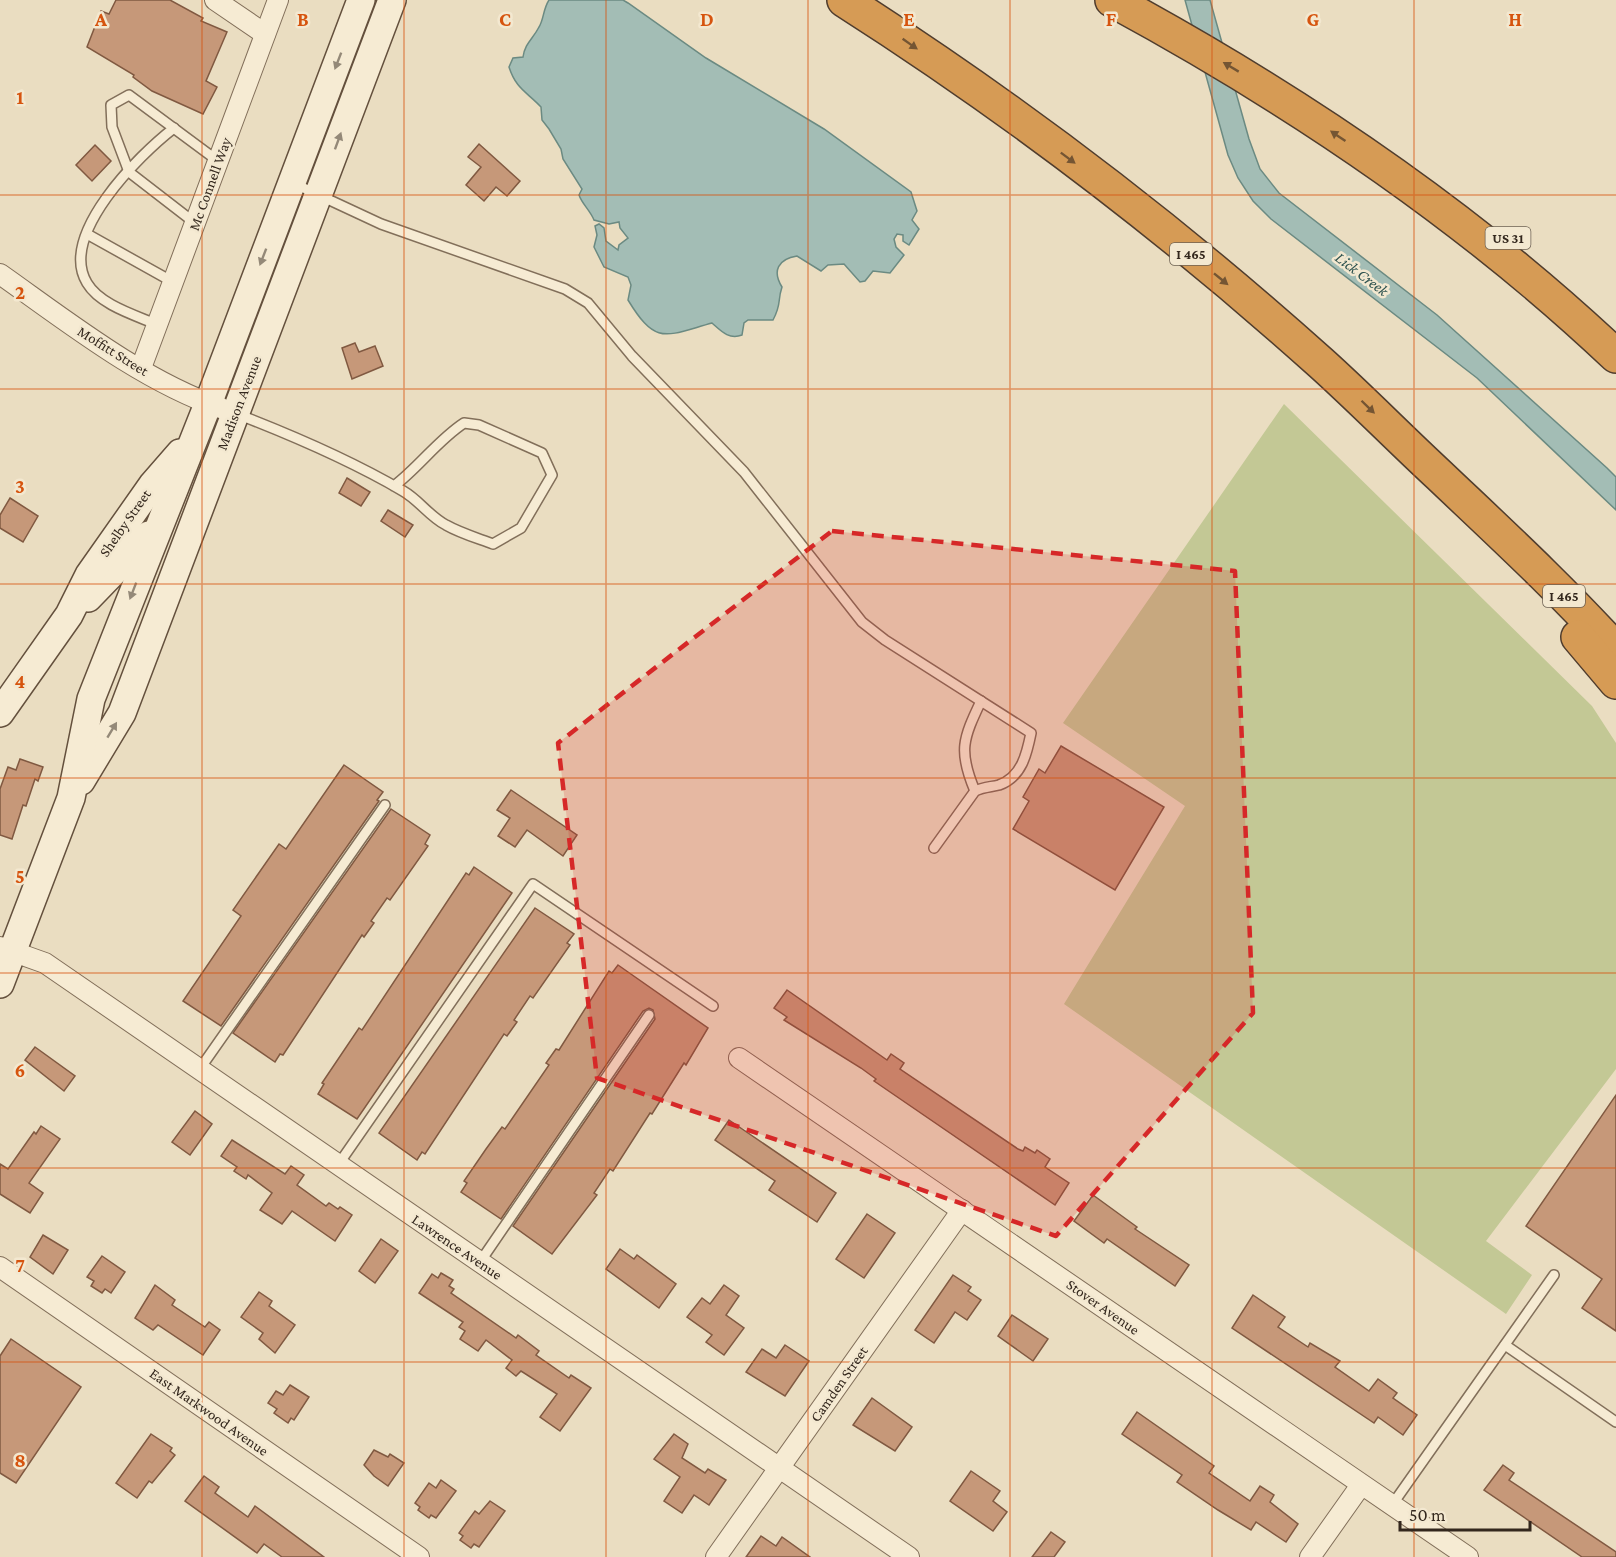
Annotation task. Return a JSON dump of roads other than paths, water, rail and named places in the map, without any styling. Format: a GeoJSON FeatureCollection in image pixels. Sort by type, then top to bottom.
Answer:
{"type":"FeatureCollection","features":[{"type":"Feature","properties":{"kind":"highway","name":"I 465"},"geometry":{"type":"LineString","coordinates":[[844,0],[997,105],[1199,261],[1321,363],[1510,543],[1616,650]]}},
{"type":"Feature","properties":{"kind":"highway"},"geometry":{"type":"LineString","coordinates":[[1126,7],[1280,98],[1387,169],[1526,277],[1616,356]]}},
{"type":"Feature","properties":{"kind":"highway","name":"US 31"},"geometry":{"type":"LineString","coordinates":[[1387,169],[1493,226],[1616,325]]}},
{"type":"Feature","properties":{"kind":"highway"},"geometry":{"type":"LineString","coordinates":[[1510,543],[1553,609],[1616,682]]}},
{"type":"Feature","properties":{"kind":"main road","name":"Madison Avenue"},"geometry":{"type":"LineString","coordinates":[[71,798],[91,699],[192,438],[208,404],[361,0]]}},
{"type":"Feature","properties":{"kind":"main road","name":"Madison Avenue"},"geometry":{"type":"LineString","coordinates":[[0,984],[6,950],[71,798],[122,713],[392,0]]}},
{"type":"Feature","properties":{"kind":"main road","name":"Shelby Street"},"geometry":{"type":"LineString","coordinates":[[0,713],[69,615],[89,575],[153,484],[192,438]]}},
{"type":"Feature","properties":{"kind":"main road","name":"Shelby Street"},"geometry":{"type":"LineString","coordinates":[[69,615],[199,486],[217,461]]}},
{"type":"Feature","properties":{"kind":"main road"},"geometry":{"type":"LineString","coordinates":[[69,615],[102,609],[121,623]]}},
{"type":"Feature","properties":{"kind":"street"},"geometry":{"type":"LineString","coordinates":[[214,0],[265,34]]}},
{"type":"Feature","properties":{"kind":"street","name":"Mc Connell Way"},"geometry":{"type":"LineString","coordinates":[[141,368],[278,0]]}},
{"type":"Feature","properties":{"kind":"street","name":"Moffitt Street"},"geometry":{"type":"LineString","coordinates":[[0,273],[88,336],[169,385],[208,404],[235,413]]}},
{"type":"Feature","properties":{"kind":"street","name":"Lawrence Avenue"},"geometry":{"type":"LineString","coordinates":[[6,950],[45,963],[909,1557]]}},
{"type":"Feature","properties":{"kind":"street","name":"Stover Avenue"},"geometry":{"type":"LineString","coordinates":[[739,1058],[1468,1557]]}},
{"type":"Feature","properties":{"kind":"street","name":"Camden Street"},"geometry":{"type":"LineString","coordinates":[[716,1557],[962,1210]]}},
{"type":"Feature","properties":{"kind":"street","name":"East Markwood Avenue"},"geometry":{"type":"LineString","coordinates":[[0,1267],[419,1557]]}},
{"type":"Feature","properties":{"kind":"street"},"geometry":{"type":"LineString","coordinates":[[1311,1557],[1361,1485]]}},
{"type":"Feature","properties":{"kind":"lane"},"geometry":{"type":"LineString","coordinates":[[195,223],[129,172],[112,127],[111,105],[129,95],[218,161]]}},
{"type":"Feature","properties":{"kind":"lane"},"geometry":{"type":"LineString","coordinates":[[158,325],[112,305],[87,284],[80,265],[87,234],[100,206],[156,142],[174,128]]}},
{"type":"Feature","properties":{"kind":"lane"},"geometry":{"type":"LineString","coordinates":[[292,182],[381,224],[565,289],[588,303],[632,356],[744,472],[862,622],[885,640],[1031,733],[1027,751],[1015,775],[999,784],[975,790],[934,848]]}},
{"type":"Feature","properties":{"kind":"lane"},"geometry":{"type":"LineString","coordinates":[[87,234],[173,282]]}},
{"type":"Feature","properties":{"kind":"lane"},"geometry":{"type":"LineString","coordinates":[[235,413],[288,433],[394,486],[445,525],[493,544],[521,528],[552,475],[542,453],[479,425],[464,423],[448,434],[414,470],[394,486]]}},
{"type":"Feature","properties":{"kind":"lane"},"geometry":{"type":"LineString","coordinates":[[975,790],[963,758],[963,744],[981,701]]}},
{"type":"Feature","properties":{"kind":"lane"},"geometry":{"type":"LineString","coordinates":[[199,1070],[385,805]]}},
{"type":"Feature","properties":{"kind":"lane"},"geometry":{"type":"LineString","coordinates":[[338,1165],[532,884],[713,1006]]}},
{"type":"Feature","properties":{"kind":"lane"},"geometry":{"type":"LineString","coordinates":[[480,1262],[649,1015]]}},
{"type":"Feature","properties":{"kind":"lane"},"geometry":{"type":"LineString","coordinates":[[1392,1505],[1554,1275]]}},
{"type":"Feature","properties":{"kind":"lane"},"geometry":{"type":"LineString","coordinates":[[1505,1345],[1616,1422]]}},
{"type":"Feature","properties":{"kind":"water"},"geometry":{"type":"Polygon","coordinates":[[[549,0],[623,0],[706,58],[824,129],[911,192],[917,211],[912,220],[919,229],[909,245],[903,241],[903,235],[897,234],[894,239],[896,247],[904,255],[890,273],[873,271],[865,281],[860,282],[844,264],[828,265],[821,271],[797,256],[790,258],[781,263],[777,271],[782,287],[778,310],[773,320],[748,320],[744,323],[742,335],[737,336],[726,334],[712,323],[672,334],[654,331],[646,325],[628,300],[631,285],[628,277],[604,267],[594,247],[597,235],[595,226],[599,224],[604,228],[606,241],[618,250],[619,245],[628,238],[620,228],[619,222],[609,224],[594,220],[579,195],[582,189],[563,159],[561,149],[542,120],[541,107],[519,85],[509,67],[513,58],[523,57],[527,45],[541,24],[549,0]]]}},
{"type":"Feature","properties":{"kind":"water","name":"Lick Creek"},"geometry":{"type":"Polygon","coordinates":[[[1185,0],[1210,0],[1249,139],[1260,169],[1279,193],[1437,315],[1607,468],[1616,477],[1616,510],[1477,378],[1271,219],[1253,201],[1238,178],[1228,155],[1185,0]]]}}]}
